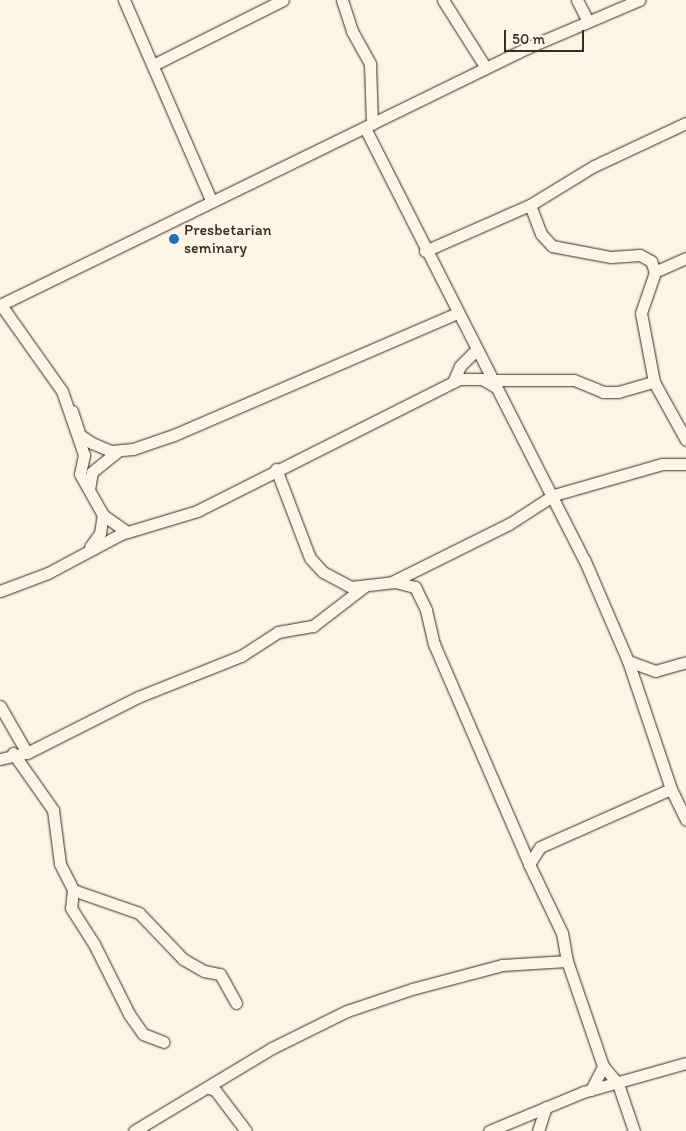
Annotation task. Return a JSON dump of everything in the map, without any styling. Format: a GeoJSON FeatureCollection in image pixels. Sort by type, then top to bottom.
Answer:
{"type":"FeatureCollection","features":[{"type":"Feature","properties":{"kind":"street"},"geometry":{"type":"LineString","coordinates":[[124,0],[154,64],[211,200]]}},
{"type":"Feature","properties":{"kind":"street"},"geometry":{"type":"LineString","coordinates":[[154,64],[283,0]]}},
{"type":"Feature","properties":{"kind":"street"},"geometry":{"type":"LineString","coordinates":[[342,0],[352,31],[370,64],[368,126],[425,251],[554,495],[628,661],[671,789],[686,820]]}},
{"type":"Feature","properties":{"kind":"street"},"geometry":{"type":"LineString","coordinates":[[443,0],[486,68]]}},
{"type":"Feature","properties":{"kind":"street"},"geometry":{"type":"LineString","coordinates":[[577,0],[587,20]]}},
{"type":"Feature","properties":{"kind":"street"},"geometry":{"type":"LineString","coordinates":[[117,452],[80,435],[72,411],[62,391],[0,305],[211,200],[486,68],[587,20],[638,0]]}},
{"type":"Feature","properties":{"kind":"street"},"geometry":{"type":"LineString","coordinates":[[425,251],[530,205],[594,166],[686,123]]}},
{"type":"Feature","properties":{"kind":"street"},"geometry":{"type":"LineString","coordinates":[[530,205],[541,234],[552,246],[611,257],[640,255],[651,261],[655,272],[641,313],[654,382],[686,440]]}},
{"type":"Feature","properties":{"kind":"street"},"geometry":{"type":"LineString","coordinates":[[655,272],[686,258]]}},
{"type":"Feature","properties":{"kind":"street"},"geometry":{"type":"LineString","coordinates":[[89,489],[92,472],[117,452],[162,440],[457,313]]}},
{"type":"Feature","properties":{"kind":"street"},"geometry":{"type":"LineString","coordinates":[[453,382],[460,366],[476,350]]}},
{"type":"Feature","properties":{"kind":"street"},"geometry":{"type":"LineString","coordinates":[[0,591],[48,573],[90,548],[127,532],[197,511],[276,469],[453,382],[474,377],[495,384],[574,380],[603,392],[618,392],[654,382]]}},
{"type":"Feature","properties":{"kind":"street"},"geometry":{"type":"LineString","coordinates":[[72,411],[84,455],[80,474],[103,515],[127,532]]}},
{"type":"Feature","properties":{"kind":"street"},"geometry":{"type":"LineString","coordinates":[[390,583],[510,524],[554,495],[662,464],[686,464]]}},
{"type":"Feature","properties":{"kind":"street"},"geometry":{"type":"LineString","coordinates":[[276,469],[310,558],[335,580],[351,587],[390,583],[415,587],[421,597],[434,644],[529,864],[562,934],[566,961],[603,1066],[618,1084],[634,1131]]}},
{"type":"Feature","properties":{"kind":"street"},"geometry":{"type":"LineString","coordinates":[[90,548],[100,533],[103,515]]}},
{"type":"Feature","properties":{"kind":"street"},"geometry":{"type":"LineString","coordinates":[[0,759],[13,753],[27,753],[138,698],[241,656],[278,632],[313,626],[365,586]]}},
{"type":"Feature","properties":{"kind":"street"},"geometry":{"type":"LineString","coordinates":[[628,661],[655,671],[686,662]]}},
{"type":"Feature","properties":{"kind":"street"},"geometry":{"type":"LineString","coordinates":[[0,706],[27,753]]}},
{"type":"Feature","properties":{"kind":"street"},"geometry":{"type":"LineString","coordinates":[[13,753],[53,810],[60,864],[73,890],[71,908],[94,944],[129,1014],[143,1034],[164,1042]]}},
{"type":"Feature","properties":{"kind":"street"},"geometry":{"type":"LineString","coordinates":[[529,864],[540,847],[671,789]]}},
{"type":"Feature","properties":{"kind":"street"},"geometry":{"type":"LineString","coordinates":[[520,842],[540,847]]}},
{"type":"Feature","properties":{"kind":"street"},"geometry":{"type":"LineString","coordinates":[[73,890],[139,913],[183,959],[204,971],[220,974],[236,1003]]}},
{"type":"Feature","properties":{"kind":"street"},"geometry":{"type":"LineString","coordinates":[[134,1131],[209,1088],[272,1048],[347,1011],[412,988],[502,965],[566,961]]}},
{"type":"Feature","properties":{"kind":"street"},"geometry":{"type":"LineString","coordinates":[[489,1131],[591,1090],[618,1084],[686,1063]]}},
{"type":"Feature","properties":{"kind":"street"},"geometry":{"type":"LineString","coordinates":[[591,1090],[603,1066]]}},
{"type":"Feature","properties":{"kind":"street"},"geometry":{"type":"LineString","coordinates":[[209,1088],[215,1090],[246,1131]]}},
{"type":"Feature","properties":{"kind":"street"},"geometry":{"type":"LineString","coordinates":[[538,1131],[546,1107]]}},
{"type":"Feature","properties":{"kind":"place","name":"Presbetarian seminary"},"geometry":{"type":"Point","coordinates":[174,239]}}]}
